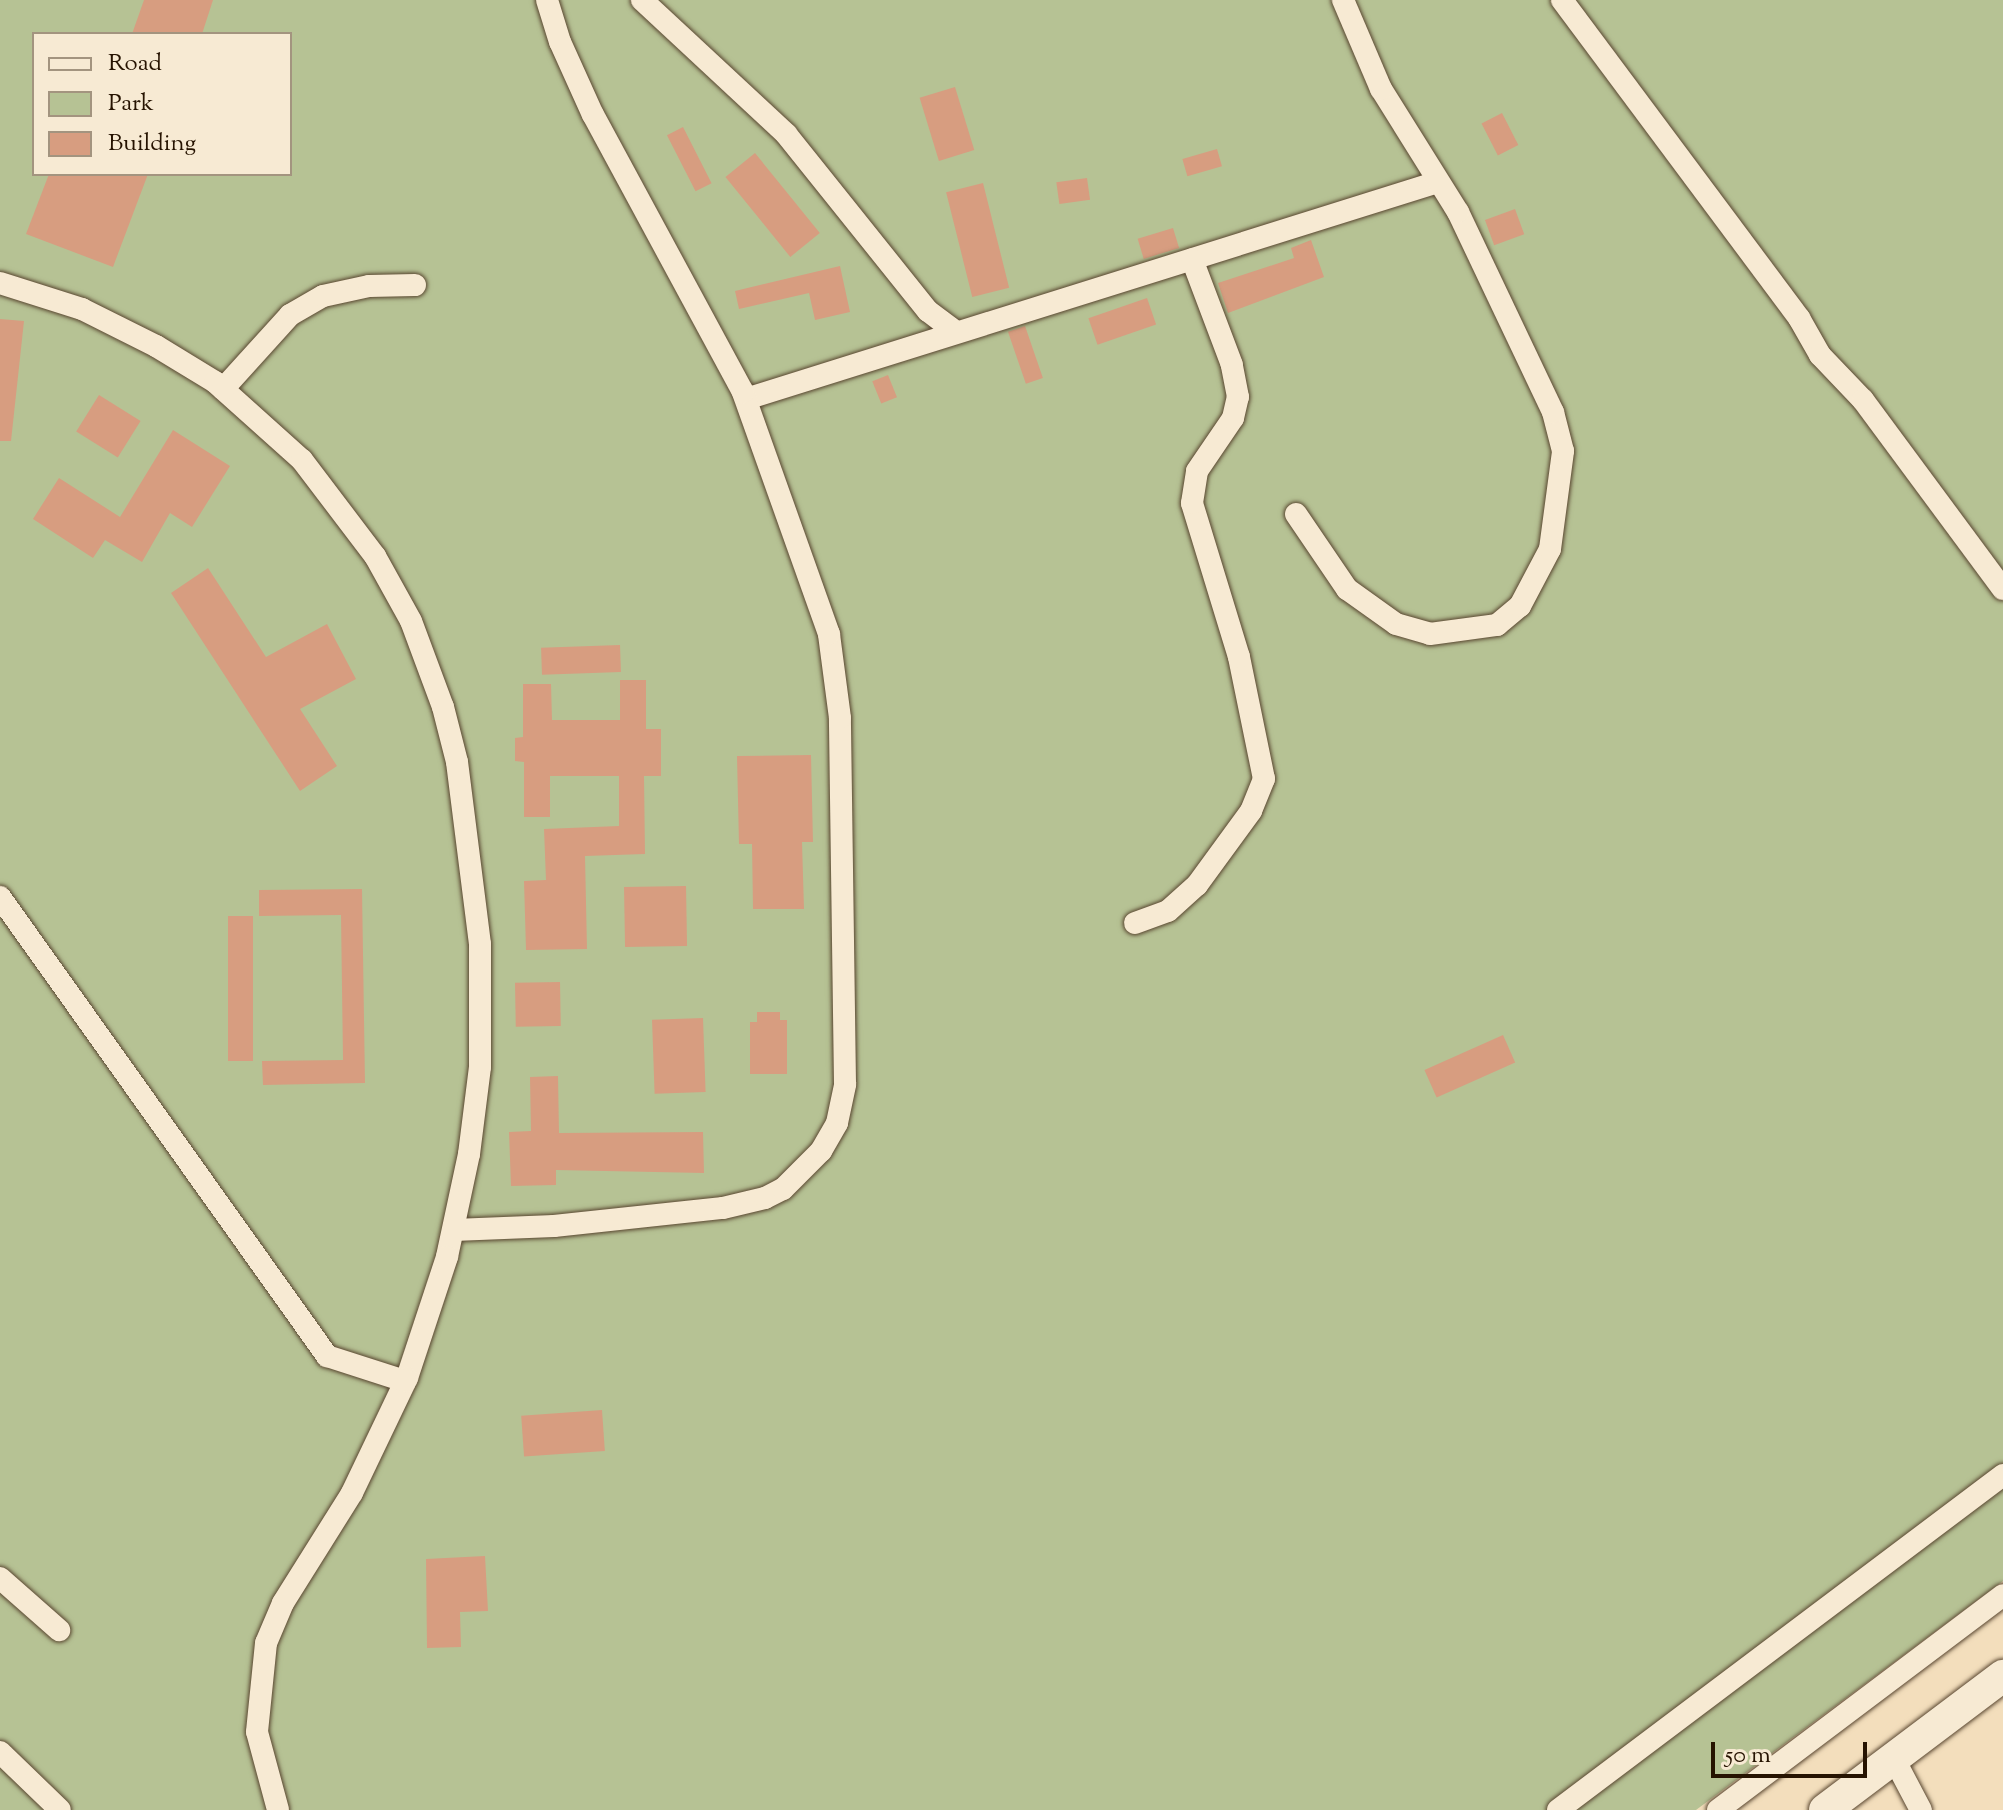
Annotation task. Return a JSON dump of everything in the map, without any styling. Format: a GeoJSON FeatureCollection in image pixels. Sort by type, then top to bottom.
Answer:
{"type":"FeatureCollection","features":[{"type":"Feature","properties":{"kind":"street"},"geometry":{"type":"LineString","coordinates":[[454,1230],[554,1226],[748,1203],[783,1189],[798,1177],[837,1123],[845,1062],[836,668],[818,592],[746,399],[593,115],[560,42],[547,0]]}},
{"type":"Feature","properties":{"kind":"street"},"geometry":{"type":"LineString","coordinates":[[642,0],[786,134],[928,311],[953,330]]}},
{"type":"Feature","properties":{"kind":"street"},"geometry":{"type":"LineString","coordinates":[[1296,514],[1347,589],[1396,624],[1430,634],[1497,625],[1520,606],[1550,549],[1563,451],[1553,412],[1458,212],[1381,89],[1343,0]]}},
{"type":"Feature","properties":{"kind":"street"},"geometry":{"type":"LineString","coordinates":[[1562,0],[1799,318],[1820,355],[1863,400],[2003,589]]}},
{"type":"Feature","properties":{"kind":"street"},"geometry":{"type":"LineString","coordinates":[[746,399],[953,330],[1438,182]]}},
{"type":"Feature","properties":{"kind":"street"},"geometry":{"type":"LineString","coordinates":[[1135,923],[1168,911],[1197,885],[1251,811],[1264,779],[1239,657],[1192,503],[1197,471],[1233,418],[1238,397],[1232,365],[1192,259]]}},
{"type":"Feature","properties":{"kind":"street"},"geometry":{"type":"LineString","coordinates":[[0,283],[124,329],[223,389],[302,460],[355,526],[411,621],[443,707],[475,881],[482,1014],[476,1104],[454,1230],[405,1381],[352,1493],[283,1603],[266,1643],[257,1732],[278,1810]]}},
{"type":"Feature","properties":{"kind":"street"},"geometry":{"type":"LineString","coordinates":[[223,389],[290,315],[323,296],[369,286],[415,285]]}},
{"type":"Feature","properties":{"kind":"street"},"geometry":{"type":"LineString","coordinates":[[0,897],[327,1356],[405,1381]]}},
{"type":"Feature","properties":{"kind":"street"},"geometry":{"type":"LineString","coordinates":[[1558,1810],[2003,1475]]}},
{"type":"Feature","properties":{"kind":"street"},"geometry":{"type":"LineString","coordinates":[[0,1578],[59,1630]]}},
{"type":"Feature","properties":{"kind":"street"},"geometry":{"type":"LineString","coordinates":[[1718,1810],[2003,1595]]}},
{"type":"Feature","properties":{"kind":"street"},"geometry":{"type":"LineString","coordinates":[[1825,1810],[2003,1676]]}},
{"type":"Feature","properties":{"kind":"street"},"geometry":{"type":"LineString","coordinates":[[0,1752],[60,1810]]}},
{"type":"Feature","properties":{"kind":"street"},"geometry":{"type":"LineString","coordinates":[[1893,1757],[1921,1810]]}},
{"type":"Feature","properties":{"kind":"green space"},"geometry":{"type":"Polygon","coordinates":[[[0,0],[2003,0],[2003,1581],[1696,1810],[0,1810],[0,0]]]}},
{"type":"Feature","properties":{"kind":"building"},"geometry":{"type":"Polygon","coordinates":[[[144,0],[213,0],[203,32],[133,32],[144,0]]]}},
{"type":"Feature","properties":{"kind":"building"},"geometry":{"type":"Polygon","coordinates":[[[955,87],[974,150],[939,161],[920,98],[955,87]]]}},
{"type":"Feature","properties":{"kind":"building"},"geometry":{"type":"Polygon","coordinates":[[[1502,113],[1518,145],[1498,156],[1482,123],[1502,113]]]}},
{"type":"Feature","properties":{"kind":"building"},"geometry":{"type":"Polygon","coordinates":[[[683,127],[712,183],[696,191],[667,135],[683,127]]]}},
{"type":"Feature","properties":{"kind":"building"},"geometry":{"type":"Polygon","coordinates":[[[1217,149],[1222,166],[1187,176],[1182,159],[1217,149]]]}},
{"type":"Feature","properties":{"kind":"building"},"geometry":{"type":"Polygon","coordinates":[[[755,153],[820,233],[790,257],[725,177],[755,153]]]}},
{"type":"Feature","properties":{"kind":"building"},"geometry":{"type":"Polygon","coordinates":[[[48,176],[147,176],[113,267],[26,234],[48,176]]]}},
{"type":"Feature","properties":{"kind":"building"},"geometry":{"type":"Polygon","coordinates":[[[1087,178],[1090,200],[1059,204],[1056,182],[1087,178]]]}},
{"type":"Feature","properties":{"kind":"building"},"geometry":{"type":"Polygon","coordinates":[[[983,183],[1009,288],[972,297],[946,192],[983,183]]]}},
{"type":"Feature","properties":{"kind":"building"},"geometry":{"type":"Polygon","coordinates":[[[1515,209],[1524,234],[1494,245],[1485,220],[1515,209]]]}},
{"type":"Feature","properties":{"kind":"building"},"geometry":{"type":"Polygon","coordinates":[[[1173,228],[1179,248],[1144,259],[1138,239],[1173,228]]]}},
{"type":"Feature","properties":{"kind":"building"},"geometry":{"type":"Polygon","coordinates":[[[1311,240],[1324,277],[1228,313],[1218,283],[1294,258],[1291,248],[1311,240]]]}},
{"type":"Feature","properties":{"kind":"building"},"geometry":{"type":"Polygon","coordinates":[[[840,266],[850,312],[815,320],[809,293],[739,309],[735,291],[840,266]]]}},
{"type":"Feature","properties":{"kind":"building"},"geometry":{"type":"Polygon","coordinates":[[[1147,298],[1156,324],[1097,345],[1088,318],[1147,298]]]}},
{"type":"Feature","properties":{"kind":"building"},"geometry":{"type":"Polygon","coordinates":[[[0,319],[24,321],[11,441],[0,441],[0,319]]]}},
{"type":"Feature","properties":{"kind":"building"},"geometry":{"type":"Polygon","coordinates":[[[1025,326],[1043,378],[1026,384],[1008,332],[1025,326]]]}},
{"type":"Feature","properties":{"kind":"building"},"geometry":{"type":"Polygon","coordinates":[[[888,375],[897,397],[881,404],[872,381],[888,375]]]}},
{"type":"Feature","properties":{"kind":"building"},"geometry":{"type":"Polygon","coordinates":[[[99,395],[141,421],[118,457],[76,431],[99,395]]]}},
{"type":"Feature","properties":{"kind":"building"},"geometry":{"type":"Polygon","coordinates":[[[173,430],[230,466],[192,527],[170,513],[142,562],[105,540],[93,558],[33,519],[59,478],[120,517],[173,430]]]}},
{"type":"Feature","properties":{"kind":"building"},"geometry":{"type":"Polygon","coordinates":[[[208,568],[266,657],[327,624],[356,679],[300,709],[337,766],[300,791],[171,593],[208,568]]]}},
{"type":"Feature","properties":{"kind":"building"},"geometry":{"type":"Polygon","coordinates":[[[620,645],[621,672],[542,675],[541,648],[620,645]]]}},
{"type":"Feature","properties":{"kind":"building"},"geometry":{"type":"Polygon","coordinates":[[[620,680],[646,680],[646,729],[661,729],[661,776],[644,776],[645,854],[585,856],[587,949],[526,950],[524,881],[546,880],[544,829],[619,826],[619,776],[550,776],[550,817],[524,817],[524,762],[515,761],[515,738],[523,737],[523,684],[551,684],[552,720],[620,720],[620,680]]]}},
{"type":"Feature","properties":{"kind":"building"},"geometry":{"type":"Polygon","coordinates":[[[811,755],[813,842],[802,842],[804,909],[753,909],[752,844],[739,844],[737,756],[811,755]]]}},
{"type":"Feature","properties":{"kind":"building"},"geometry":{"type":"Polygon","coordinates":[[[686,886],[687,946],[625,947],[624,887],[686,886]]]}},
{"type":"Feature","properties":{"kind":"building"},"geometry":{"type":"Polygon","coordinates":[[[362,889],[365,1083],[263,1085],[262,1061],[343,1060],[341,915],[259,916],[259,890],[362,889]]]}},
{"type":"Feature","properties":{"kind":"building"},"geometry":{"type":"Polygon","coordinates":[[[228,916],[253,916],[253,1061],[228,1061],[228,916]]]}},
{"type":"Feature","properties":{"kind":"building"},"geometry":{"type":"Polygon","coordinates":[[[560,982],[561,1026],[516,1027],[515,983],[560,982]]]}},
{"type":"Feature","properties":{"kind":"building"},"geometry":{"type":"Polygon","coordinates":[[[757,1012],[780,1012],[780,1020],[787,1020],[787,1074],[750,1074],[750,1022],[757,1022],[757,1012]]]}},
{"type":"Feature","properties":{"kind":"building"},"geometry":{"type":"Polygon","coordinates":[[[703,1018],[706,1092],[655,1094],[652,1020],[703,1018]]]}},
{"type":"Feature","properties":{"kind":"building"},"geometry":{"type":"Polygon","coordinates":[[[1503,1035],[1515,1062],[1437,1097],[1424,1070],[1503,1035]]]}},
{"type":"Feature","properties":{"kind":"building"},"geometry":{"type":"Polygon","coordinates":[[[558,1076],[559,1133],[703,1132],[704,1173],[556,1170],[556,1185],[511,1186],[509,1132],[531,1131],[530,1077],[558,1076]]]}},
{"type":"Feature","properties":{"kind":"building"},"geometry":{"type":"Polygon","coordinates":[[[602,1410],[605,1451],[524,1457],[521,1416],[602,1410]]]}},
{"type":"Feature","properties":{"kind":"building"},"geometry":{"type":"Polygon","coordinates":[[[485,1556],[488,1611],[460,1612],[461,1647],[427,1648],[426,1559],[485,1556]]]}}]}
